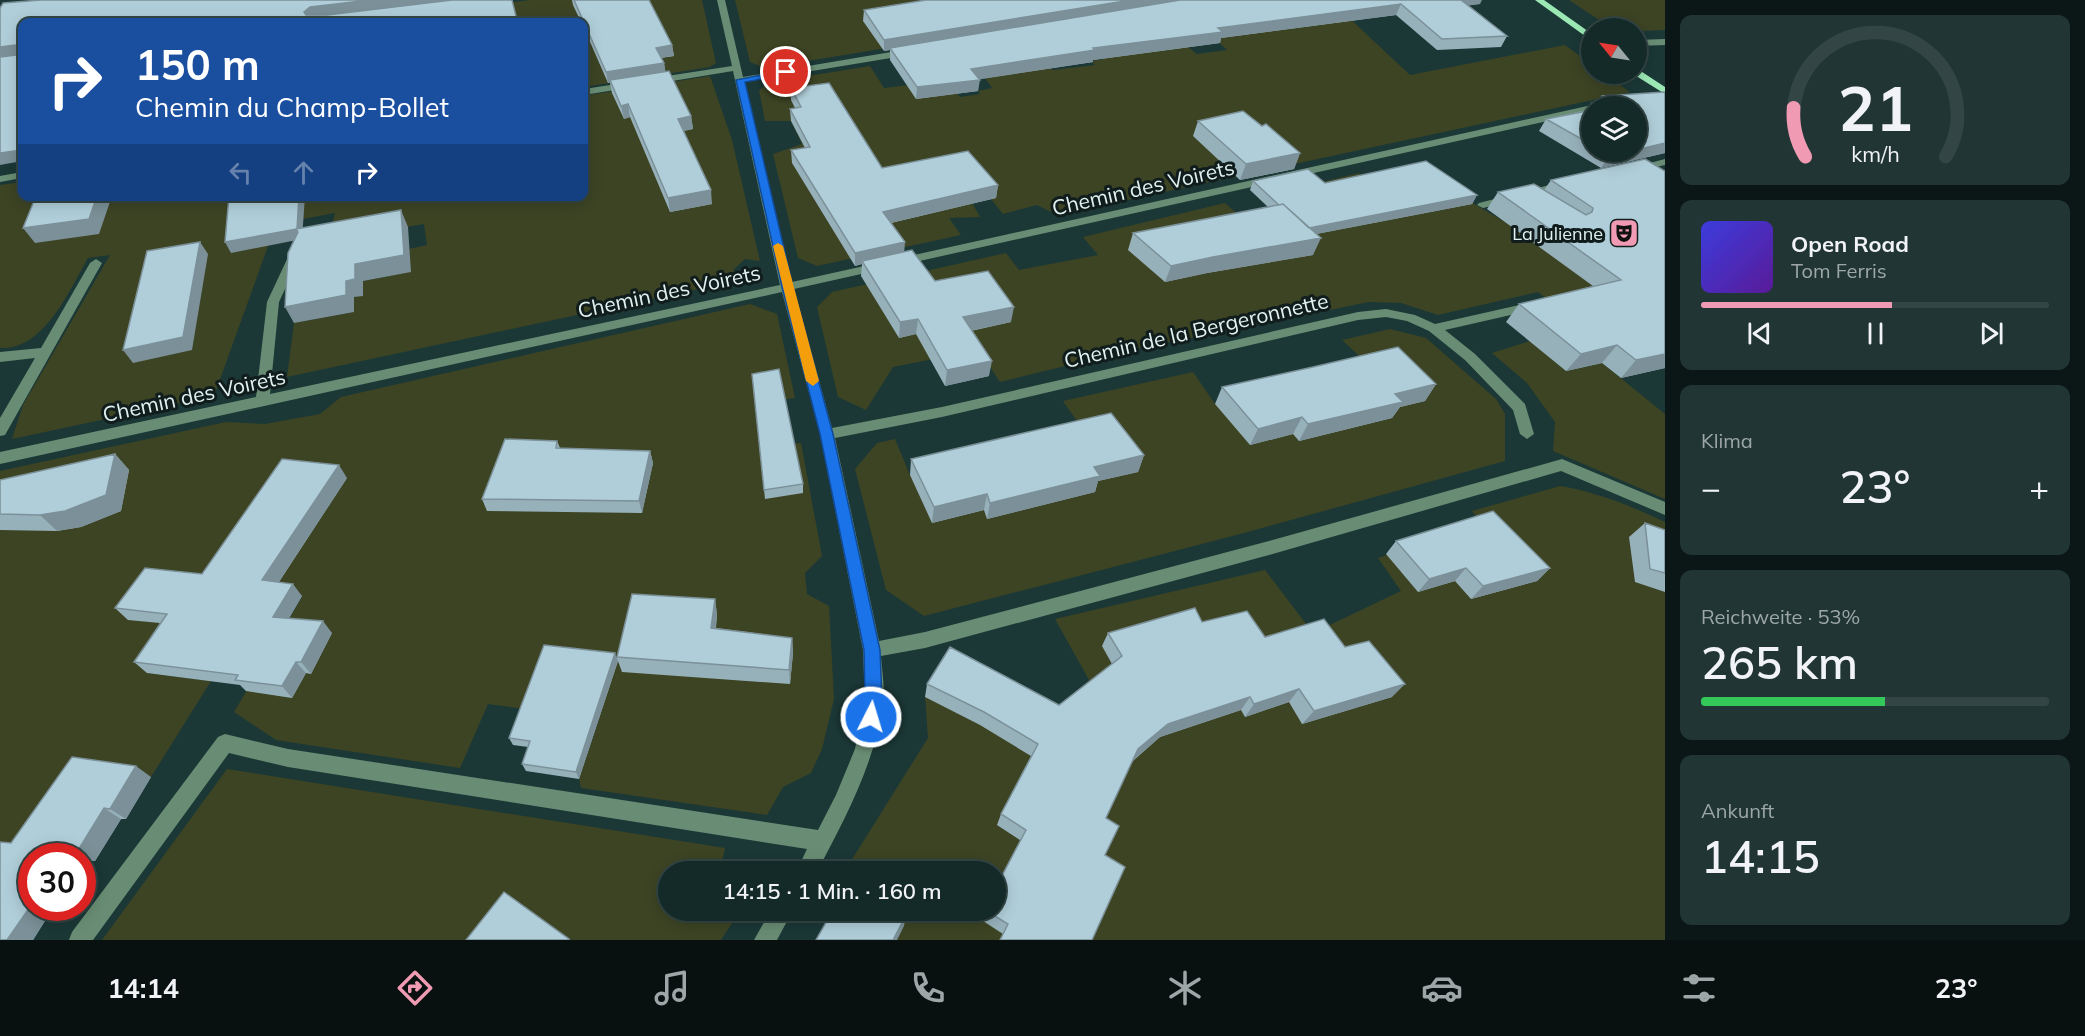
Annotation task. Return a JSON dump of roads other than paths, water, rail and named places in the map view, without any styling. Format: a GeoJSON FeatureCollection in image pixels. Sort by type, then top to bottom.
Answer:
{"type":"FeatureCollection","features":[{"type":"Feature","properties":{"kind":"main road"},"geometry":{"type":"LineString","coordinates":[[1539,0],[1581,30]]}},
{"type":"Feature","properties":{"kind":"main road"},"geometry":{"type":"LineString","coordinates":[[1647,80],[1662,93]]}},
{"type":"Feature","properties":{"kind":"street"},"geometry":{"type":"LineString","coordinates":[[721,0],[787,287],[827,434],[872,650],[874,700],[864,749],[844,801],[812,861]]}},
{"type":"Feature","properties":{"kind":"street"},"geometry":{"type":"LineString","coordinates":[[1647,43],[1665,42]]}},
{"type":"Feature","properties":{"kind":"street"},"geometry":{"type":"LineString","coordinates":[[588,92],[925,50]]}},
{"type":"Feature","properties":{"kind":"street","name":"Chemin des Voirets"},"geometry":{"type":"LineString","coordinates":[[0,458],[787,287],[1581,110]]}},
{"type":"Feature","properties":{"kind":"street"},"geometry":{"type":"LineString","coordinates":[[1621,171],[1665,162]]}},
{"type":"Feature","properties":{"kind":"street"},"geometry":{"type":"LineString","coordinates":[[0,179],[18,176]]}},
{"type":"Feature","properties":{"kind":"street"},"geometry":{"type":"LineString","coordinates":[[1483,205],[1578,181]]}},
{"type":"Feature","properties":{"kind":"street"},"geometry":{"type":"LineString","coordinates":[[1523,194],[1540,205]]}},
{"type":"Feature","properties":{"kind":"street"},"geometry":{"type":"LineString","coordinates":[[262,402],[273,302],[298,248]]}},
{"type":"Feature","properties":{"kind":"street"},"geometry":{"type":"LineString","coordinates":[[0,431],[96,262]]}},
{"type":"Feature","properties":{"kind":"street"},"geometry":{"type":"LineString","coordinates":[[1434,328],[1540,305]]}},
{"type":"Feature","properties":{"kind":"street","name":"Chemin de la Bergeronnette"},"geometry":{"type":"LineString","coordinates":[[827,434],[954,409],[1358,316],[1386,313],[1410,318],[1434,328],[1470,357],[1520,408],[1527,434]]}},
{"type":"Feature","properties":{"kind":"street"},"geometry":{"type":"LineString","coordinates":[[0,357],[45,352]]}},
{"type":"Feature","properties":{"kind":"street"},"geometry":{"type":"LineString","coordinates":[[872,650],[925,640],[1269,548],[1562,465],[1665,509]]}},
{"type":"Feature","properties":{"kind":"street"},"geometry":{"type":"LineString","coordinates":[[80,940],[225,743],[288,758],[824,841]]}},
{"type":"Feature","properties":{"kind":"street"},"geometry":{"type":"LineString","coordinates":[[765,940],[776,921]]}},
{"type":"Feature","properties":{"kind":"place","name":"La Julienne"},"geometry":{"type":"Point","coordinates":[1624,233]}}]}
